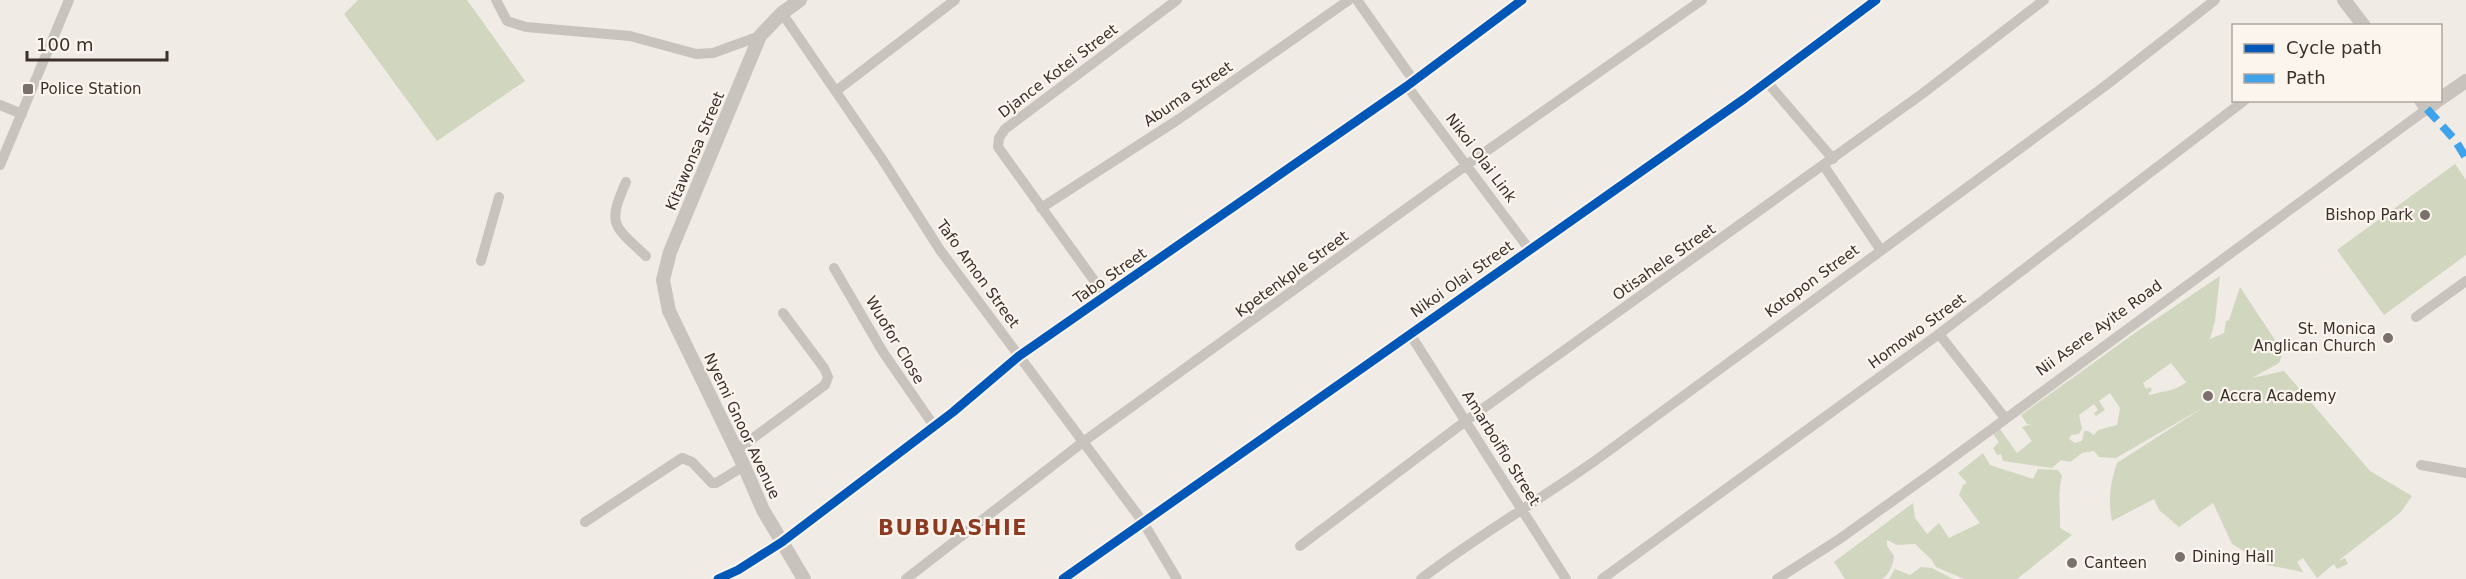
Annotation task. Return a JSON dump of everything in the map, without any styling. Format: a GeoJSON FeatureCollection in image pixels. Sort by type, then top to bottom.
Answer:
{"type":"FeatureCollection","features":[{"type":"Feature","properties":{"kind":"street"},"geometry":{"type":"LineString","coordinates":[[0,165],[69,0]]}},
{"type":"Feature","properties":{"kind":"street"},"geometry":{"type":"LineString","coordinates":[[496,0],[507,21],[526,27],[630,36],[696,54],[714,53],[760,36],[782,13],[800,0]]}},
{"type":"Feature","properties":{"kind":"street"},"geometry":{"type":"LineString","coordinates":[[836,91],[955,0]]}},
{"type":"Feature","properties":{"kind":"street","name":"Djance Kotei Street"},"geometry":{"type":"LineString","coordinates":[[1106,297],[998,147],[1001,133],[1177,0]]}},
{"type":"Feature","properties":{"kind":"street","name":"Abuma Street"},"geometry":{"type":"LineString","coordinates":[[1041,208],[1179,119],[1349,0]]}},
{"type":"Feature","properties":{"kind":"street","name":"Nikoi Olai Link"},"geometry":{"type":"LineString","coordinates":[[1357,0],[1411,83],[1530,249]]}},
{"type":"Feature","properties":{"kind":"street","name":"Tabo Street"},"geometry":{"type":"LineString","coordinates":[[718,579],[738,570],[782,542],[934,426],[1019,356],[1411,83],[1522,0]]}},
{"type":"Feature","properties":{"kind":"street","name":"Kpetenkple Street"},"geometry":{"type":"LineString","coordinates":[[906,579],[1083,442],[1468,164],[1702,0]]}},
{"type":"Feature","properties":{"kind":"street","name":"Nikoi Olai Street"},"geometry":{"type":"LineString","coordinates":[[1063,579],[1767,82],[1876,0]]}},
{"type":"Feature","properties":{"kind":"street","name":"Otisahele Street"},"geometry":{"type":"LineString","coordinates":[[1300,546],[1467,420],[1824,166],[2044,0]]}},
{"type":"Feature","properties":{"kind":"street","name":"Kotopon Street"},"geometry":{"type":"LineString","coordinates":[[1421,579],[1522,508],[1570,479],[1880,249],[2105,86],[2215,0]]}},
{"type":"Feature","properties":{"kind":"street"},"geometry":{"type":"LineString","coordinates":[[2344,0],[2362,24]]}},
{"type":"Feature","properties":{"kind":"street","name":"Tafo Amon Street"},"geometry":{"type":"LineString","coordinates":[[782,13],[882,159],[940,250],[1143,522],[1177,579]]}},
{"type":"Feature","properties":{"kind":"street","name":"Kitawonsa Street"},"geometry":{"type":"LineString","coordinates":[[663,280],[670,252],[760,36]]}},
{"type":"Feature","properties":{"kind":"street","name":"Nii Asere Ayite Road"},"geometry":{"type":"LineString","coordinates":[[2442,96],[2466,81]]}},
{"type":"Feature","properties":{"kind":"street"},"geometry":{"type":"LineString","coordinates":[[1767,82],[1833,159]]}},
{"type":"Feature","properties":{"kind":"street","name":"Homowo Street"},"geometry":{"type":"LineString","coordinates":[[1602,579],[1939,334],[2242,102]]}},
{"type":"Feature","properties":{"kind":"street","name":"Nii Asere Ayite Road"},"geometry":{"type":"LineString","coordinates":[[1777,579],[1838,540],[2432,102]]}},
{"type":"Feature","properties":{"kind":"street"},"geometry":{"type":"LineString","coordinates":[[0,105],[22,114]]}},
{"type":"Feature","properties":{"kind":"street"},"geometry":{"type":"LineString","coordinates":[[1824,166],[1880,249]]}},
{"type":"Feature","properties":{"kind":"street"},"geometry":{"type":"LineString","coordinates":[[626,182],[616,204],[614,218],[616,226],[646,256]]}},
{"type":"Feature","properties":{"kind":"street"},"geometry":{"type":"LineString","coordinates":[[481,261],[499,197]]}},
{"type":"Feature","properties":{"kind":"street","name":"Wuofor Close"},"geometry":{"type":"LineString","coordinates":[[834,268],[883,352],[934,426]]}},
{"type":"Feature","properties":{"kind":"street","name":"Nyemi Gnoor Avenue"},"geometry":{"type":"LineString","coordinates":[[663,280],[669,311],[737,450],[763,510],[804,579]]}},
{"type":"Feature","properties":{"kind":"street"},"geometry":{"type":"LineString","coordinates":[[2416,317],[2466,281]]}},
{"type":"Feature","properties":{"kind":"street"},"geometry":{"type":"LineString","coordinates":[[737,450],[825,386],[828,377],[824,368],[783,313]]}},
{"type":"Feature","properties":{"kind":"street","name":"Amarboifio Street"},"geometry":{"type":"LineString","coordinates":[[1410,334],[1467,420],[1566,579]]}},
{"type":"Feature","properties":{"kind":"street"},"geometry":{"type":"LineString","coordinates":[[1939,334],[2005,418]]}},
{"type":"Feature","properties":{"kind":"street"},"geometry":{"type":"LineString","coordinates":[[585,522],[682,458],[692,462],[712,483],[716,483],[744,465]]}},
{"type":"Feature","properties":{"kind":"street"},"geometry":{"type":"LineString","coordinates":[[2421,465],[2466,473]]}},
{"type":"Feature","properties":{"kind":"green space"},"geometry":{"type":"Polygon","coordinates":[[[358,0],[467,0],[525,81],[437,141],[344,14],[358,0]]]}},
{"type":"Feature","properties":{"kind":"green space","name":"Bishop Park"},"geometry":{"type":"Polygon","coordinates":[[[2455,164],[2466,180],[2466,255],[2384,315],[2337,250],[2455,164]]]}},
{"type":"Feature","properties":{"kind":"green space"},"geometry":{"type":"Polygon","coordinates":[[[2220,276],[2215,321],[2210,339],[2224,333],[2226,321],[2229,320],[2240,287],[2283,352],[2279,363],[2252,378],[2284,371],[2370,471],[2412,496],[2400,513],[2338,561],[2345,558],[2348,564],[2337,569],[2334,564],[2317,578],[2303,558],[2297,562],[2303,572],[2267,565],[2232,544],[2213,503],[2179,527],[2159,510],[2154,499],[2112,521],[2110,492],[2117,463],[2204,407],[2116,458],[2099,457],[2094,451],[2082,453],[2070,462],[2061,460],[2052,468],[2003,461],[2001,454],[1997,455],[1993,448],[1999,442],[1993,434],[2000,429],[2017,453],[2032,441],[2022,427],[2031,424],[2027,424],[2021,415],[2135,333],[2220,276]],[[2171,363],[2143,383],[2146,389],[2150,387],[2152,390],[2148,394],[2174,389],[2186,382],[2171,363]],[[2110,393],[2099,401],[2105,410],[2096,416],[2094,413],[2098,410],[2094,404],[2079,415],[2082,429],[2079,434],[2071,435],[2069,439],[2075,443],[2082,441],[2084,431],[2094,435],[2098,430],[2117,425],[2120,408],[2110,393]]]}},
{"type":"Feature","properties":{"kind":"green space"},"geometry":{"type":"Polygon","coordinates":[[[1983,453],[1990,465],[2033,479],[2038,469],[2058,470],[2062,476],[2059,495],[2060,528],[2072,535],[2017,579],[1964,579],[1936,567],[1915,544],[1897,545],[1887,540],[1887,546],[1894,556],[1891,569],[1885,577],[1882,579],[1845,579],[1834,562],[1913,503],[1915,518],[1927,534],[1939,523],[1949,538],[1980,523],[1959,495],[1963,485],[1967,483],[1958,473],[1983,453]]]}},
{"type":"Feature","properties":{"kind":"green space"},"geometry":{"type":"Polygon","coordinates":[[[1921,567],[1932,568],[1953,579],[1889,579],[1895,569],[1910,575],[1921,567]]]}},
{"type":"Feature","properties":{"kind":"marked path"},"geometry":{"type":"LineString","coordinates":[[2427,109],[2455,140],[2466,158]]}},
{"type":"Feature","properties":{"kind":"cycle path"},"geometry":{"type":"LineString","coordinates":[[718,579],[738,570],[782,542],[953,412],[1019,356],[1407,86],[1522,0]]}},
{"type":"Feature","properties":{"kind":"cycle path"},"geometry":{"type":"LineString","coordinates":[[1063,579],[1744,99],[1876,0]]}},
{"type":"Feature","properties":{"kind":"place","name":"Police Station"},"geometry":{"type":"Point","coordinates":[28,89]}},
{"type":"Feature","properties":{"kind":"place","name":"Bishop Park"},"geometry":{"type":"Point","coordinates":[2425,215]}},
{"type":"Feature","properties":{"kind":"place","name":"St. Monica Anglican Church"},"geometry":{"type":"Point","coordinates":[2388,338]}},
{"type":"Feature","properties":{"kind":"place","name":"Accra Academy"},"geometry":{"type":"Point","coordinates":[2208,396]}},
{"type":"Feature","properties":{"kind":"place","name":"Dining Hall"},"geometry":{"type":"Point","coordinates":[2180,557]}},
{"type":"Feature","properties":{"kind":"place","name":"Canteen"},"geometry":{"type":"Point","coordinates":[2072,563]}},
{"type":"Feature","properties":{"kind":"district","name":"BUBUASHIE"},"geometry":{"type":"Point","coordinates":[953,528]}}]}
